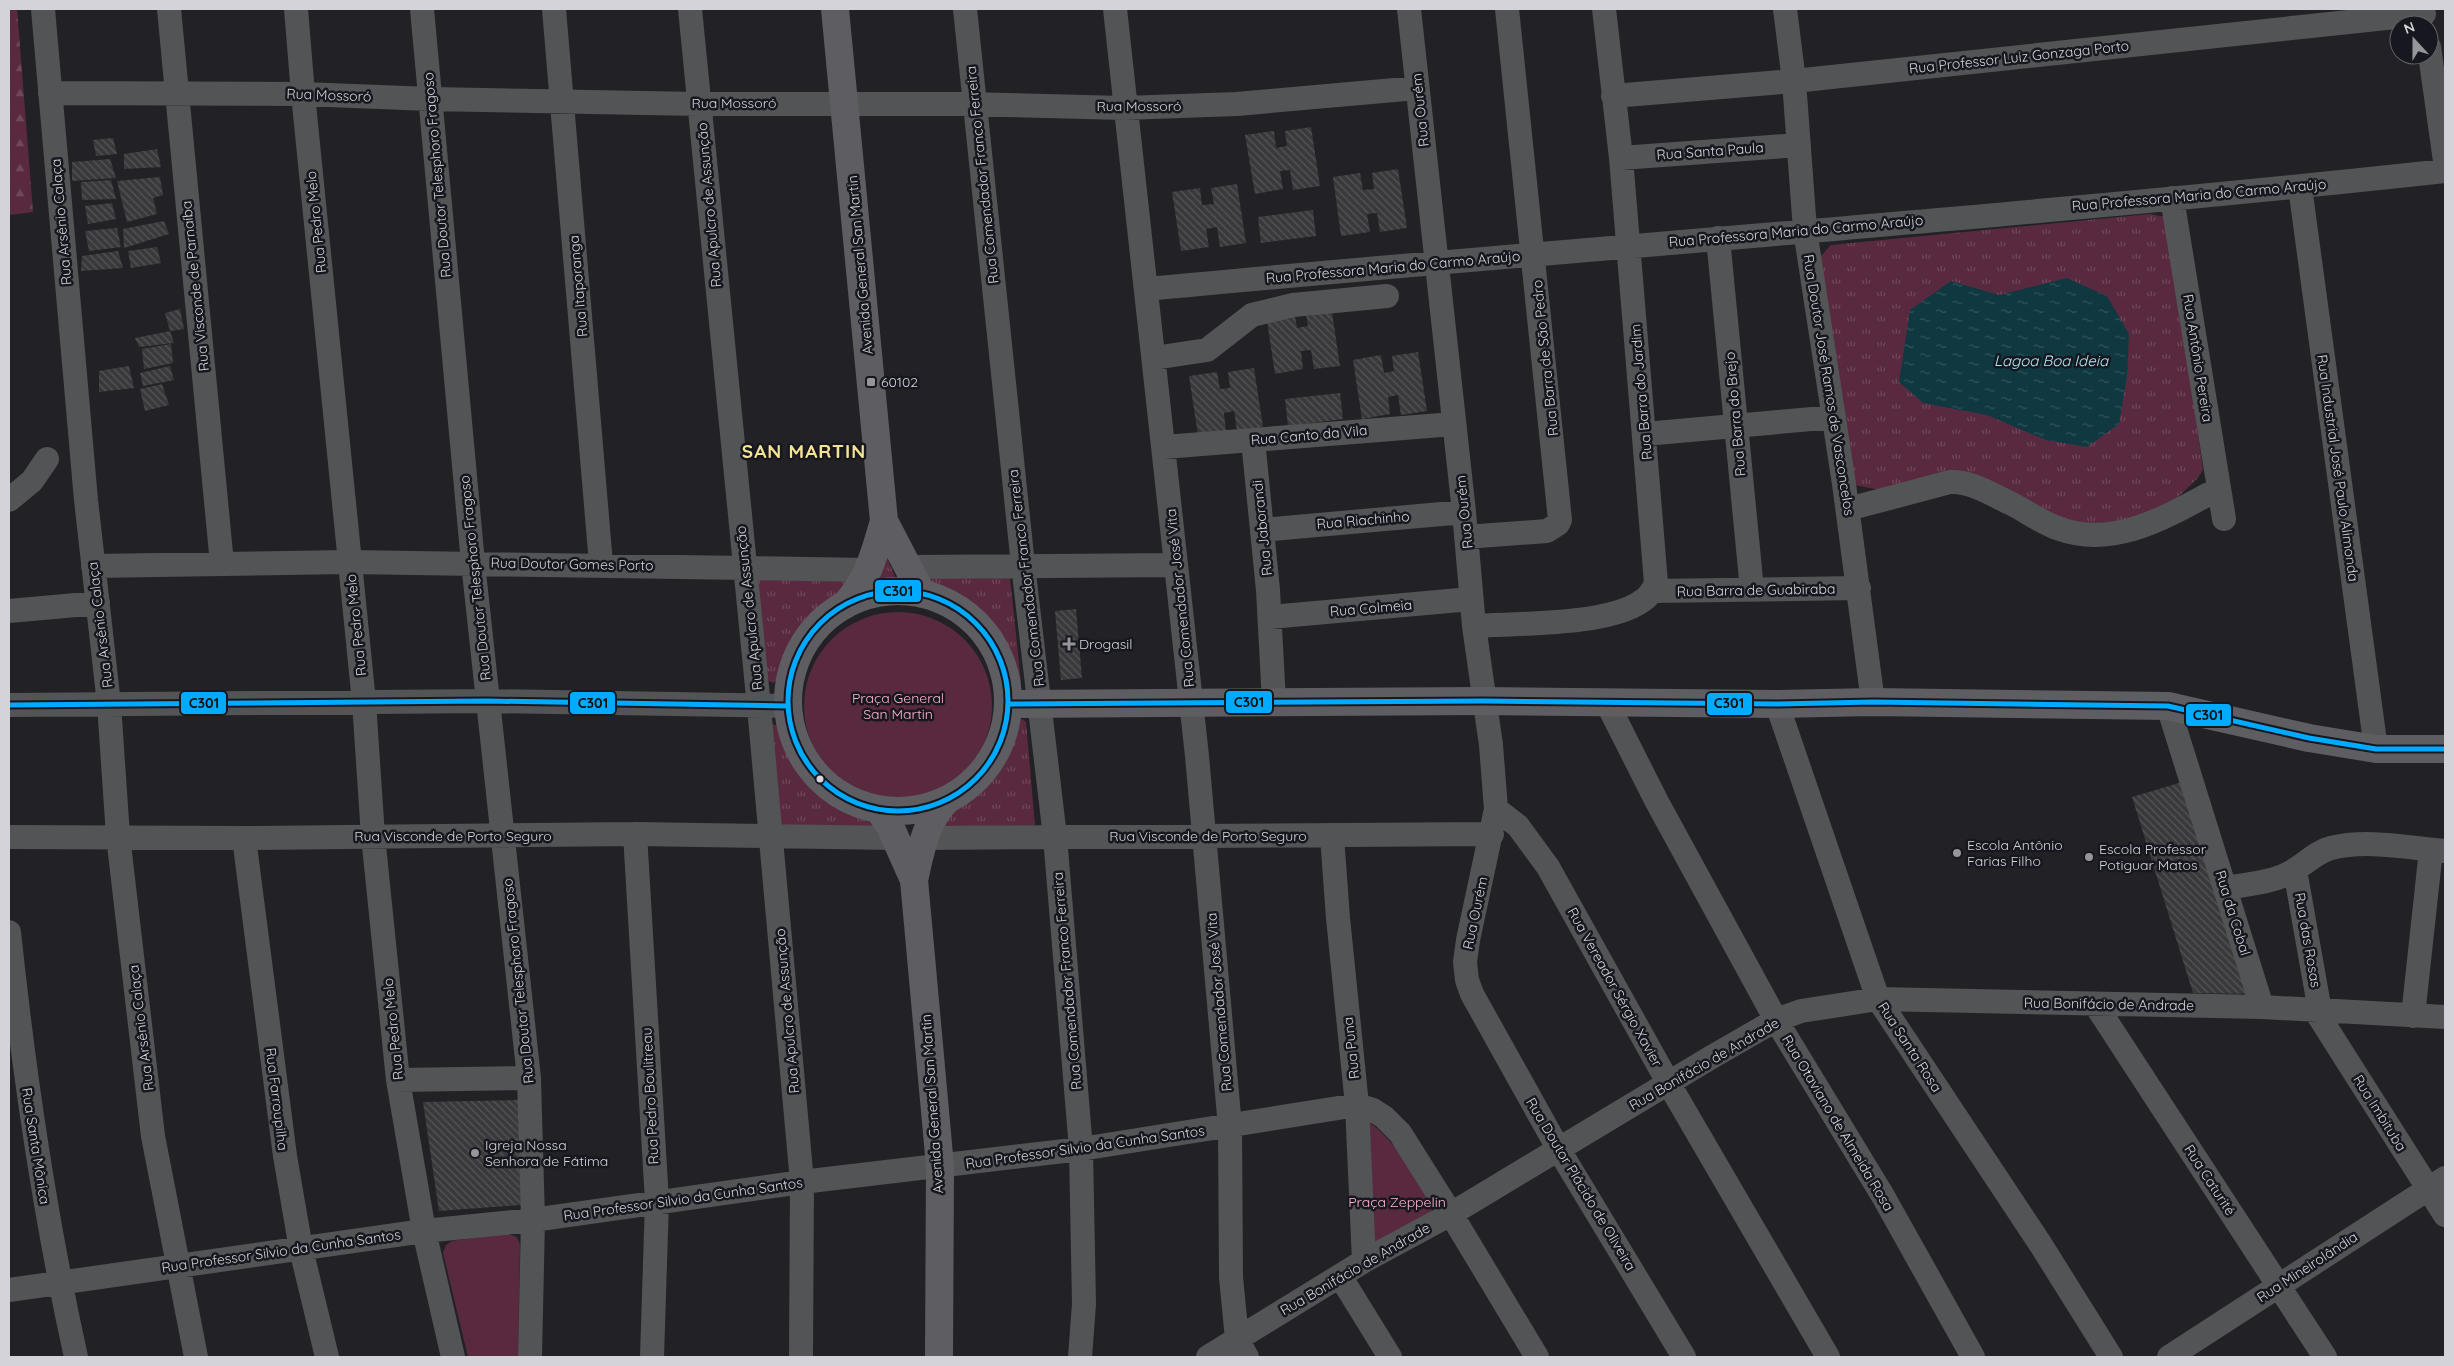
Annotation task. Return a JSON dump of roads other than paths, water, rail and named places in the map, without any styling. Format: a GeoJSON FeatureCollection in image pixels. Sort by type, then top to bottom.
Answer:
{"type":"FeatureCollection","features":[{"type":"Feature","properties":{"kind":"main road","name":"Avenida General San Martin"},"geometry":{"type":"LineString","coordinates":[[835,9],[884,522],[870,570],[858,591],[845,605]]}},
{"type":"Feature","properties":{"kind":"main road","name":"Avenida General San Martin"},"geometry":{"type":"LineString","coordinates":[[884,522],[922,594]]}},
{"type":"Feature","properties":{"kind":"main road"},"geometry":{"type":"LineString","coordinates":[[883,592],[922,594],[946,602],[961,611],[986,634],[999,655],[1007,679],[1009,704],[1005,729],[996,753],[981,774],[966,788],[948,799],[914,810],[879,810],[855,803],[840,795],[815,774],[797,746],[791,731],[788,706],[789,682],[800,651],[808,637],[825,619],[845,605],[863,597],[883,592]]}},
{"type":"Feature","properties":{"kind":"main road"},"geometry":{"type":"LineString","coordinates":[[1009,704],[1483,701],[1777,704],[1873,702],[2168,706],[2309,738],[2376,749],[2445,749]]}},
{"type":"Feature","properties":{"kind":"main road","name":"Avenida General San Martin"},"geometry":{"type":"LineString","coordinates":[[914,880],[925,838],[934,815],[948,799]]}},
{"type":"Feature","properties":{"kind":"main road","name":"Avenida General San Martin"},"geometry":{"type":"LineString","coordinates":[[879,810],[897,838],[914,880],[940,1166],[938,1357]]}},
{"type":"Feature","properties":{"kind":"street","name":"Rua Arsênio Calaça"},"geometry":{"type":"LineString","coordinates":[[43,9],[93,566],[109,704],[118,836],[153,1136],[196,1357]]}},
{"type":"Feature","properties":{"kind":"street","name":"Rua Visconde de Parnaíba"},"geometry":{"type":"LineString","coordinates":[[169,9],[222,564]]}},
{"type":"Feature","properties":{"kind":"street","name":"Rua Pedro Melo"},"geometry":{"type":"LineString","coordinates":[[296,9],[364,702],[373,836],[398,1080],[424,1231],[453,1357]]}},
{"type":"Feature","properties":{"kind":"street","name":"Rua Doutor Telesphoro Fragoso"},"geometry":{"type":"LineString","coordinates":[[422,9],[473,563],[529,1078],[533,1220],[530,1357]]}},
{"type":"Feature","properties":{"kind":"street","name":"Rua Itaporanga"},"geometry":{"type":"LineString","coordinates":[[554,9],[602,564]]}},
{"type":"Feature","properties":{"kind":"street","name":"Rua Apulcro de Assunção"},"geometry":{"type":"LineString","coordinates":[[690,9],[759,707],[802,1182],[801,1357]]}},
{"type":"Feature","properties":{"kind":"street","name":"Rua Comendador Franco Ferreira"},"geometry":{"type":"LineString","coordinates":[[965,9],[1055,837],[1081,1149],[1084,1304],[1080,1357]]}},
{"type":"Feature","properties":{"kind":"street","name":"Rua Comendador José Vita"},"geometry":{"type":"LineString","coordinates":[[1115,9],[1124,108],[1147,289],[1204,835],[1230,1127],[1229,1228],[1242,1348]]}},
{"type":"Feature","properties":{"kind":"street","name":"Rua Ourém"},"geometry":{"type":"LineString","coordinates":[[1409,9],[1464,512],[1471,599],[1483,701],[1491,745],[1496,809],[1468,940],[1466,962],[1467,980],[1481,1010]]}},
{"type":"Feature","properties":{"kind":"street","name":"Rua Barra de São Pedro"},"geometry":{"type":"LineString","coordinates":[[1466,537],[1540,532],[1553,528],[1560,520],[1507,9]]}},
{"type":"Feature","properties":{"kind":"street","name":"Rua Barra do Jardim"},"geometry":{"type":"LineString","coordinates":[[1604,9],[1621,158],[1626,247],[1645,434],[1656,570],[1652,591]]}},
{"type":"Feature","properties":{"kind":"street","name":"Rua Doutor José Ramos de Vasconcelos"},"geometry":{"type":"LineString","coordinates":[[1785,9],[1794,81],[1805,230],[1848,509],[1873,702]]}},
{"type":"Feature","properties":{"kind":"street","name":"Rua Professor Luiz Gonzaga Porto"},"geometry":{"type":"LineString","coordinates":[[1613,96],[1794,81],[2389,20]]}},
{"type":"Feature","properties":{"kind":"street"},"geometry":{"type":"LineString","coordinates":[[2432,65],[2445,161]]}},
{"type":"Feature","properties":{"kind":"street","name":"Rua Mossoró"},"geometry":{"type":"LineString","coordinates":[[50,93],[303,94],[430,99],[700,104],[975,104],[1124,108],[1237,104],[1417,88]]}},
{"type":"Feature","properties":{"kind":"street","name":"Rua Santa Paula"},"geometry":{"type":"LineString","coordinates":[[1621,158],[1799,145]]}},
{"type":"Feature","properties":{"kind":"street","name":"Rua Professora Maria do Carmo Araújo"},"geometry":{"type":"LineString","coordinates":[[1147,289],[2300,187],[2445,171]]}},
{"type":"Feature","properties":{"kind":"street","name":"Rua Industrial José Paulo Alimonda"},"geometry":{"type":"LineString","coordinates":[[2300,187],[2376,749]]}},
{"type":"Feature","properties":{"kind":"street","name":"Rua Antônio Pereira"},"geometry":{"type":"LineString","coordinates":[[2172,198],[2224,519]]}},
{"type":"Feature","properties":{"kind":"street","name":"Rua Barra do Brejo"},"geometry":{"type":"LineString","coordinates":[[1718,238],[1752,590]]}},
{"type":"Feature","properties":{"kind":"street"},"geometry":{"type":"LineString","coordinates":[[1154,358],[1208,350],[1252,315],[1293,305],[1387,296]]}},
{"type":"Feature","properties":{"kind":"street"},"geometry":{"type":"LineString","coordinates":[[1645,434],[1834,417]]}},
{"type":"Feature","properties":{"kind":"street","name":"Rua Canto da Vila"},"geometry":{"type":"LineString","coordinates":[[1164,447],[1454,424]]}},
{"type":"Feature","properties":{"kind":"street","name":"Rua Jaborandi"},"geometry":{"type":"LineString","coordinates":[[1253,440],[1270,616],[1274,702]]}},
{"type":"Feature","properties":{"kind":"street"},"geometry":{"type":"LineString","coordinates":[[9,500],[32,481],[47,459]]}},
{"type":"Feature","properties":{"kind":"street","name":"Rua Doutor José Ramos de Vasconcelos"},"geometry":{"type":"LineString","coordinates":[[1848,509],[1950,482],[1962,482],[2030,513],[2056,528],[2098,535],[2137,529],[2172,514],[2218,489]]}},
{"type":"Feature","properties":{"kind":"street","name":"Rua Riachinho"},"geometry":{"type":"LineString","coordinates":[[1262,530],[1464,512]]}},
{"type":"Feature","properties":{"kind":"street","name":"Rua Doutor Gomes Porto"},"geometry":{"type":"LineString","coordinates":[[93,566],[349,562],[602,564],[870,570]]}},
{"type":"Feature","properties":{"kind":"street"},"geometry":{"type":"LineString","coordinates":[[908,567],[1176,565]]}},
{"type":"Feature","properties":{"kind":"street","name":"Rua Barra de Guabiraba"},"geometry":{"type":"LineString","coordinates":[[1652,591],[1859,588]]}},
{"type":"Feature","properties":{"kind":"street"},"geometry":{"type":"LineString","coordinates":[[1474,626],[1580,619],[1614,613],[1634,606],[1644,600],[1652,591]]}},
{"type":"Feature","properties":{"kind":"street","name":"Rua Colmeia"},"geometry":{"type":"LineString","coordinates":[[1270,616],[1471,599]]}},
{"type":"Feature","properties":{"kind":"street"},"geometry":{"type":"LineString","coordinates":[[9,611],[98,603]]}},
{"type":"Feature","properties":{"kind":"street"},"geometry":{"type":"LineString","coordinates":[[9,705],[487,701],[788,706]]}},
{"type":"Feature","properties":{"kind":"street","name":"Rua Otaviano de Almeida Rosa"},"geometry":{"type":"LineString","coordinates":[[1607,702],[1657,802],[1776,1020],[1883,1196],[1973,1357]]}},
{"type":"Feature","properties":{"kind":"street","name":"Rua Santa Rosa"},"geometry":{"type":"LineString","coordinates":[[1777,704],[1878,999],[2035,1237],[2111,1357]]}},
{"type":"Feature","properties":{"kind":"street","name":"Rua da Cobal"},"geometry":{"type":"LineString","coordinates":[[2168,706],[2262,1007]]}},
{"type":"Feature","properties":{"kind":"street","name":"Rua Vereador Sérgio Xavier"},"geometry":{"type":"LineString","coordinates":[[1496,809],[1518,826],[1548,867],[1670,1084],[1828,1357]]}},
{"type":"Feature","properties":{"kind":"street","name":"Rua Visconde de Porto Seguro"},"geometry":{"type":"LineString","coordinates":[[9,837],[244,838],[635,834],[897,838]]}},
{"type":"Feature","properties":{"kind":"street","name":"Rua Pedro Boulitreau"},"geometry":{"type":"LineString","coordinates":[[635,834],[657,1201],[652,1357]]}},
{"type":"Feature","properties":{"kind":"street","name":"Rua Visconde de Porto Seguro"},"geometry":{"type":"LineString","coordinates":[[925,838],[1492,834]]}},
{"type":"Feature","properties":{"kind":"street","name":"Rua Puna"},"geometry":{"type":"LineString","coordinates":[[1332,836],[1338,918],[1357,1105],[1364,1261]]}},
{"type":"Feature","properties":{"kind":"street","name":"Rua Farroupilha"},"geometry":{"type":"LineString","coordinates":[[244,838],[285,1156],[301,1249],[327,1357]]}},
{"type":"Feature","properties":{"kind":"street"},"geometry":{"type":"LineString","coordinates":[[2226,888],[2271,880],[2295,870],[2319,852],[2345,845],[2372,845],[2438,851],[2413,1016]]}},
{"type":"Feature","properties":{"kind":"street","name":"Rua das Rosas"},"geometry":{"type":"LineString","coordinates":[[2295,870],[2318,1011]]}},
{"type":"Feature","properties":{"kind":"street","name":"Rua Santa Mônica"},"geometry":{"type":"LineString","coordinates":[[9,932],[28,1099],[59,1282],[76,1357]]}},
{"type":"Feature","properties":{"kind":"street","name":"Rua Bonifácio de Andrade"},"geometry":{"type":"LineString","coordinates":[[1208,1357],[1242,1348],[1340,1276],[1364,1261],[1451,1214],[1776,1020],[1801,1011],[1878,999],[2262,1007],[2445,1018]]}},
{"type":"Feature","properties":{"kind":"street","name":"Rua Caturité"},"geometry":{"type":"LineString","coordinates":[[2094,1004],[2325,1357]]}},
{"type":"Feature","properties":{"kind":"street","name":"Rua Doutor Plácido de Oliveira"},"geometry":{"type":"LineString","coordinates":[[1481,1010],[1560,1150],[1684,1357]]}},
{"type":"Feature","properties":{"kind":"street","name":"Rua Imbituba"},"geometry":{"type":"LineString","coordinates":[[2318,1011],[2437,1183],[2445,1215]]}},
{"type":"Feature","properties":{"kind":"street"},"geometry":{"type":"LineString","coordinates":[[398,1080],[529,1078]]}},
{"type":"Feature","properties":{"kind":"street"},"geometry":{"type":"LineString","coordinates":[[1357,1105],[1373,1110],[1394,1125],[1451,1214],[1537,1357]]}},
{"type":"Feature","properties":{"kind":"street","name":"Rua Professor Silvio da Cunha Santos"},"geometry":{"type":"LineString","coordinates":[[9,1290],[424,1231],[533,1220],[802,1182],[1081,1149],[1230,1127],[1357,1105]]}},
{"type":"Feature","properties":{"kind":"street","name":"Rua Mineirolândia"},"geometry":{"type":"LineString","coordinates":[[2170,1357],[2437,1183]]}},
{"type":"Feature","properties":{"kind":"street"},"geometry":{"type":"LineString","coordinates":[[1340,1276],[1390,1357]]}},
{"type":"Feature","properties":{"kind":"water","name":"Lagoa Boa Ideia"},"geometry":{"type":"Polygon","coordinates":[[[2067,278],[2107,296],[2129,334],[2127,376],[2119,424],[2087,447],[2046,440],[1987,415],[1923,403],[1899,382],[1910,310],[1951,281],[1999,295],[2067,278]]]}},
{"type":"Feature","properties":{"kind":"place","name":"60102"},"geometry":{"type":"Point","coordinates":[871,382]}},
{"type":"Feature","properties":{"kind":"place","name":"Drogasil"},"geometry":{"type":"Point","coordinates":[1069,644]}},
{"type":"Feature","properties":{"kind":"place","name":"Escola Antônio Farias Filho"},"geometry":{"type":"Point","coordinates":[1957,853]}},
{"type":"Feature","properties":{"kind":"place","name":"Escola Professor Potiguar Matos"},"geometry":{"type":"Point","coordinates":[2089,857]}},
{"type":"Feature","properties":{"kind":"place","name":"Igreja Nossa Senhora de Fátima"},"geometry":{"type":"Point","coordinates":[475,1153]}},
{"type":"Feature","properties":{"kind":"district","name":"SAN MARTIN"},"geometry":{"type":"Point","coordinates":[804,451]}},
{"type":"Feature","properties":{"kind":"park label","name":"Praça General San Martin"},"geometry":{"type":"Point","coordinates":[898,706]}},
{"type":"Feature","properties":{"kind":"park label","name":"Praça Zeppelin"},"geometry":{"type":"Point","coordinates":[1397,1202]}}]}
